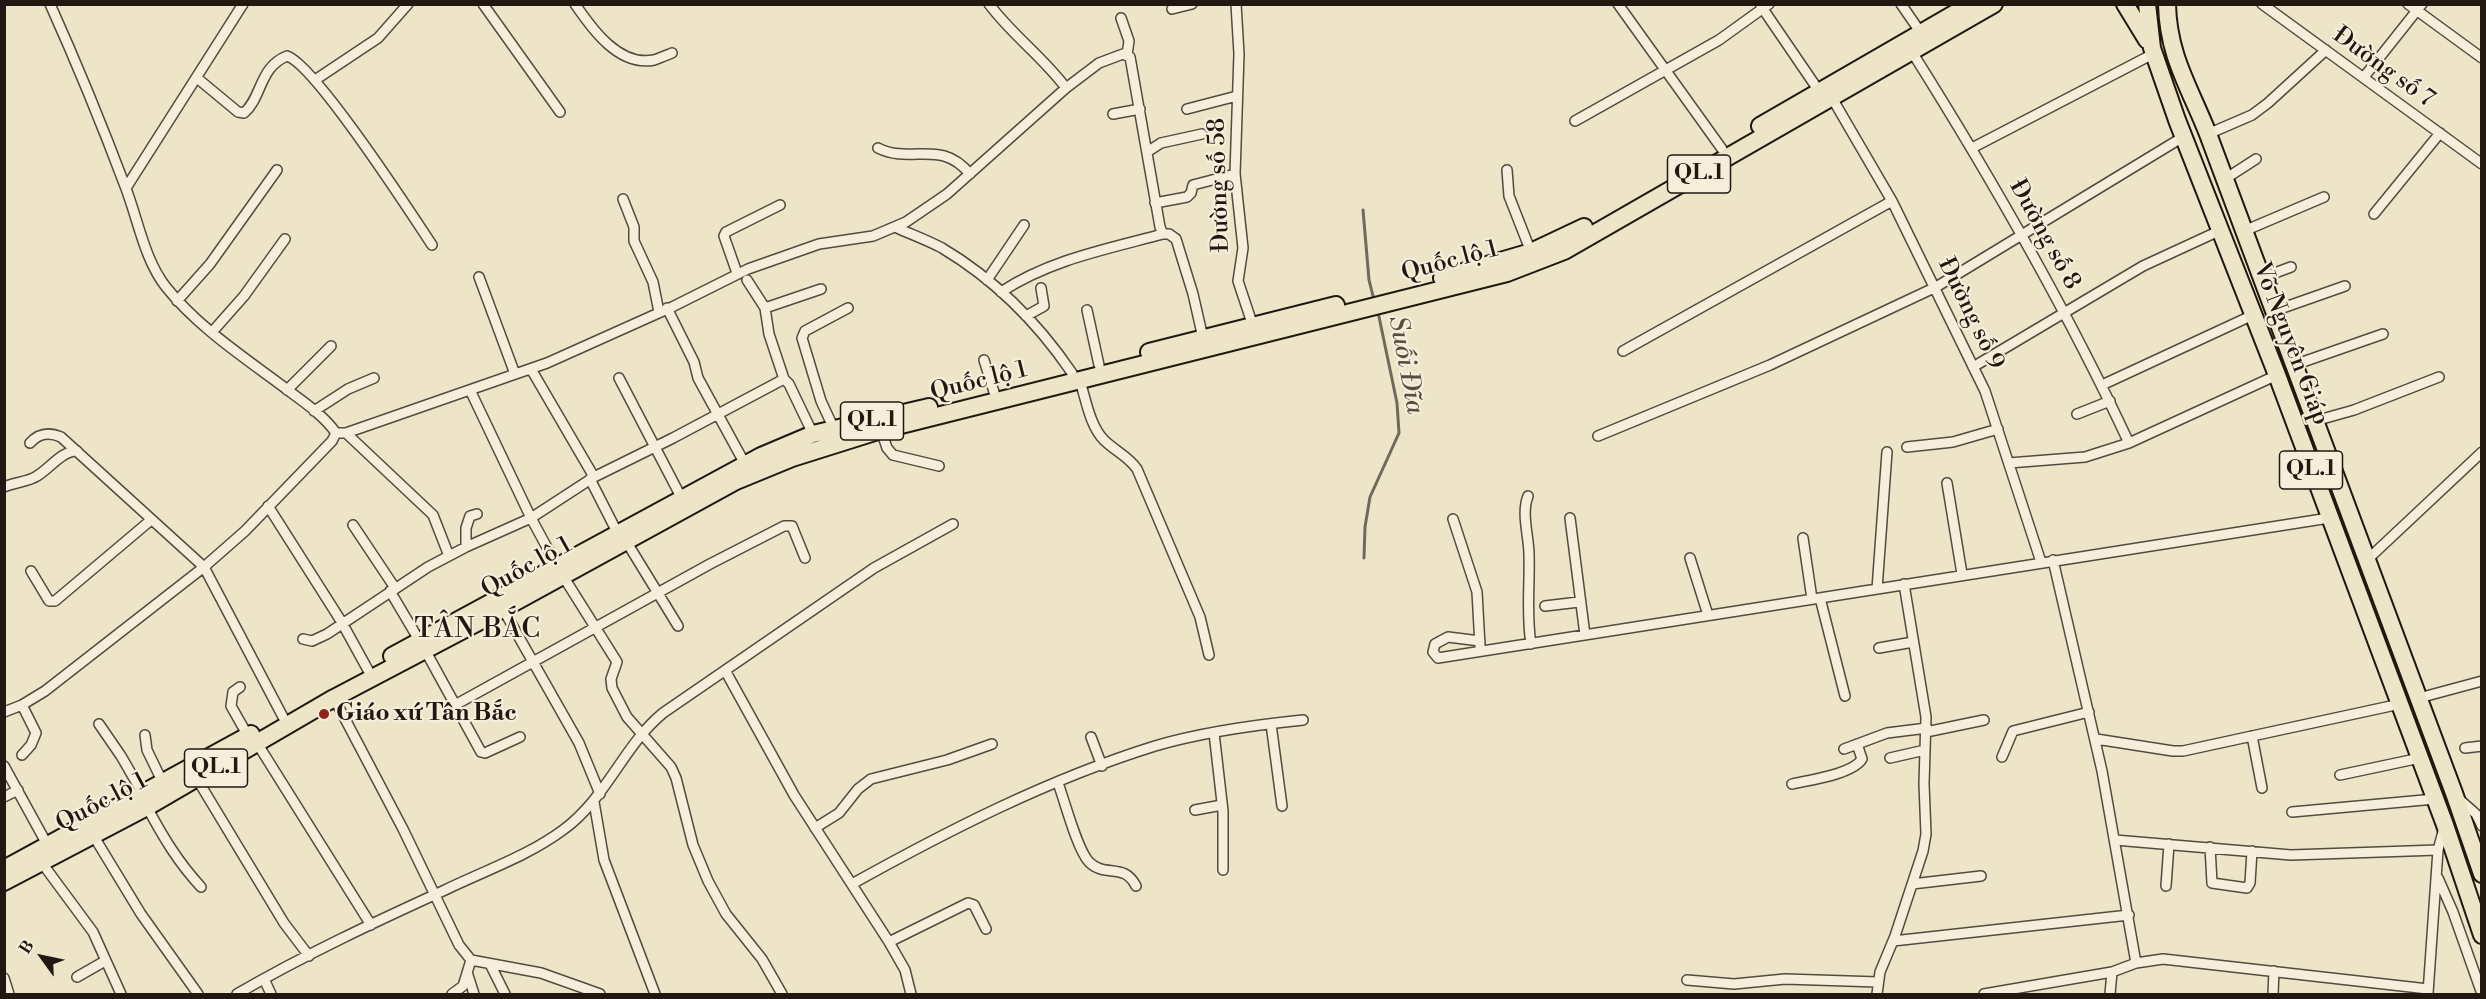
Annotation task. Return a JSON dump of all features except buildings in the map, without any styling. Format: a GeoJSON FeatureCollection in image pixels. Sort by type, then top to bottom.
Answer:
{"type":"FeatureCollection","features":[{"type":"Feature","properties":{"kind":"highway","name":"Quốc lộ 1"},"geometry":{"type":"LineString","coordinates":[[1385,298],[1507,273],[1564,251],[1971,4]]}},
{"type":"Feature","properties":{"kind":"highway","name":"Quốc lộ 1"},"geometry":{"type":"LineString","coordinates":[[4,882],[93,835],[145,800],[164,783],[334,698],[422,645],[622,537],[763,469],[881,430],[1076,377],[1364,304],[1531,252],[1570,234],[1825,94],[1912,52],[1994,4]]}},
{"type":"Feature","properties":{"kind":"highway"},"geometry":{"type":"LineString","coordinates":[[2125,4],[2152,51]]}},
{"type":"Feature","properties":{"kind":"highway","name":"Võ Nguyên Giáp"},"geometry":{"type":"LineString","coordinates":[[2147,4],[2152,51],[2183,137],[2277,375],[2400,704],[2445,825],[2481,935]]}},
{"type":"Feature","properties":{"kind":"highway","name":"Võ Nguyên Giáp"},"geometry":{"type":"LineString","coordinates":[[2167,4],[2170,39],[2178,68],[2208,134],[2225,179],[2454,793],[2481,874]]}},
{"type":"Feature","properties":{"kind":"highway","name":"Quốc lộ 1"},"geometry":{"type":"LineString","coordinates":[[622,537],[681,497],[745,464],[813,434],[994,392],[1076,377],[1099,365],[1203,338],[1364,304]]}},
{"type":"Feature","properties":{"kind":"highway","name":"Quốc lộ 1"},"geometry":{"type":"LineString","coordinates":[[4,869],[145,800],[197,779],[283,717],[368,670],[502,609],[560,571]]}},
{"type":"Feature","properties":{"kind":"street"},"geometry":{"type":"LineString","coordinates":[[50,4],[81,73],[126,188],[148,253],[164,284],[177,301],[314,411],[336,433],[346,433],[531,369],[663,310],[737,273],[819,244],[855,240],[895,227],[925,211],[1066,88],[1099,63],[1123,54],[1130,57],[1155,203],[1163,234]]}},
{"type":"Feature","properties":{"kind":"street"},"geometry":{"type":"LineString","coordinates":[[126,188],[243,4]]}},
{"type":"Feature","properties":{"kind":"street"},"geometry":{"type":"LineString","coordinates":[[315,80],[378,38],[408,4]]}},
{"type":"Feature","properties":{"kind":"street"},"geometry":{"type":"LineString","coordinates":[[483,4],[560,112]]}},
{"type":"Feature","properties":{"kind":"street"},"geometry":{"type":"LineString","coordinates":[[575,4],[599,35],[617,51],[639,60],[653,60],[672,53]]}},
{"type":"Feature","properties":{"kind":"street"},"geometry":{"type":"LineString","coordinates":[[989,4],[1017,37],[1045,61],[1066,88]]}},
{"type":"Feature","properties":{"kind":"street"},"geometry":{"type":"LineString","coordinates":[[1172,9],[1192,4]]}},
{"type":"Feature","properties":{"kind":"street","name":"Đường số 58"},"geometry":{"type":"LineString","coordinates":[[1236,4],[1239,44],[1235,174],[1243,242],[1238,281],[1253,326]]}},
{"type":"Feature","properties":{"kind":"street"},"geometry":{"type":"LineString","coordinates":[[1618,4],[1722,149]]}},
{"type":"Feature","properties":{"kind":"street"},"geometry":{"type":"LineString","coordinates":[[1901,4],[1921,33]]}},
{"type":"Feature","properties":{"kind":"street","name":"Đường số 7"},"geometry":{"type":"LineString","coordinates":[[2262,4],[2481,164]]}},
{"type":"Feature","properties":{"kind":"street"},"geometry":{"type":"LineString","coordinates":[[2408,4],[2419,8],[2481,57]]}},
{"type":"Feature","properties":{"kind":"street"},"geometry":{"type":"LineString","coordinates":[[1575,121],[1725,37],[1764,6]]}},
{"type":"Feature","properties":{"kind":"street","name":"Đường số 9"},"geometry":{"type":"LineString","coordinates":[[1764,6],[1825,94],[1892,201],[1936,287],[1985,391],[2041,562]]}},
{"type":"Feature","properties":{"kind":"street"},"geometry":{"type":"LineString","coordinates":[[2364,77],[2419,8]]}},
{"type":"Feature","properties":{"kind":"street"},"geometry":{"type":"LineString","coordinates":[[1121,18],[1129,42],[1126,55]]}},
{"type":"Feature","properties":{"kind":"street"},"geometry":{"type":"LineString","coordinates":[[2208,134],[2252,115],[2326,50]]}},
{"type":"Feature","properties":{"kind":"street"},"geometry":{"type":"LineString","coordinates":[[1972,148],[2152,51]]}},
{"type":"Feature","properties":{"kind":"street","name":"Đường số 8"},"geometry":{"type":"LineString","coordinates":[[1912,52],[1972,148],[2066,314],[2129,443]]}},
{"type":"Feature","properties":{"kind":"street"},"geometry":{"type":"LineString","coordinates":[[197,78],[238,112],[244,113],[249,109],[260,84],[279,59],[287,56],[292,58],[315,80],[380,168],[432,245]]}},
{"type":"Feature","properties":{"kind":"street"},"geometry":{"type":"LineString","coordinates":[[1187,109],[1238,96]]}},
{"type":"Feature","properties":{"kind":"street"},"geometry":{"type":"LineString","coordinates":[[1113,114],[1140,109]]}},
{"type":"Feature","properties":{"kind":"street"},"geometry":{"type":"LineString","coordinates":[[1148,152],[1161,143],[1202,134]]}},
{"type":"Feature","properties":{"kind":"street"},"geometry":{"type":"LineString","coordinates":[[2374,214],[2440,134]]}},
{"type":"Feature","properties":{"kind":"street"},"geometry":{"type":"LineString","coordinates":[[1598,436],[1770,365],[1936,287],[2183,137]]}},
{"type":"Feature","properties":{"kind":"street"},"geometry":{"type":"LineString","coordinates":[[878,148],[889,154],[918,153],[951,157],[970,174]]}},
{"type":"Feature","properties":{"kind":"street"},"geometry":{"type":"LineString","coordinates":[[2225,179],[2256,159]]}},
{"type":"Feature","properties":{"kind":"street"},"geometry":{"type":"LineString","coordinates":[[177,301],[210,264],[277,170]]}},
{"type":"Feature","properties":{"kind":"street"},"geometry":{"type":"LineString","coordinates":[[1507,170],[1509,196],[1531,252]]}},
{"type":"Feature","properties":{"kind":"street"},"geometry":{"type":"LineString","coordinates":[[1155,203],[1187,197],[1193,185],[1235,174]]}},
{"type":"Feature","properties":{"kind":"street"},"geometry":{"type":"LineString","coordinates":[[2244,231],[2324,197]]}},
{"type":"Feature","properties":{"kind":"street"},"geometry":{"type":"LineString","coordinates":[[623,200],[634,226],[634,241],[663,310],[694,362],[698,378],[745,464]]}},
{"type":"Feature","properties":{"kind":"street"},"geometry":{"type":"LineString","coordinates":[[1623,351],[1892,201]]}},
{"type":"Feature","properties":{"kind":"street"},"geometry":{"type":"LineString","coordinates":[[737,273],[724,236],[726,232],[780,205]]}},
{"type":"Feature","properties":{"kind":"street"},"geometry":{"type":"LineString","coordinates":[[987,280],[1024,225]]}},
{"type":"Feature","properties":{"kind":"street"},"geometry":{"type":"LineString","coordinates":[[895,227],[941,248],[987,280],[1051,342],[1076,377],[1097,430],[1107,442],[1128,457],[1137,469],[1200,617],[1209,655]]}},
{"type":"Feature","properties":{"kind":"street"},"geometry":{"type":"LineString","coordinates":[[1973,368],[2144,266],[2221,230]]}},
{"type":"Feature","properties":{"kind":"street"},"geometry":{"type":"LineString","coordinates":[[1001,292],[1026,276],[1065,261],[1169,234],[1176,239],[1193,294],[1203,338]]}},
{"type":"Feature","properties":{"kind":"street"},"geometry":{"type":"LineString","coordinates":[[213,331],[244,296],[285,239]]}},
{"type":"Feature","properties":{"kind":"street"},"geometry":{"type":"LineString","coordinates":[[2261,278],[2291,267]]}},
{"type":"Feature","properties":{"kind":"street"},"geometry":{"type":"LineString","coordinates":[[479,277],[515,374]]}},
{"type":"Feature","properties":{"kind":"street"},"geometry":{"type":"LineString","coordinates":[[747,280],[765,308],[770,334],[784,378],[813,434]]}},
{"type":"Feature","properties":{"kind":"street"},"geometry":{"type":"LineString","coordinates":[[2274,311],[2345,286]]}},
{"type":"Feature","properties":{"kind":"street"},"geometry":{"type":"LineString","coordinates":[[1026,316],[1042,308],[1041,288]]}},
{"type":"Feature","properties":{"kind":"street"},"geometry":{"type":"LineString","coordinates":[[765,308],[821,289]]}},
{"type":"Feature","properties":{"kind":"street"},"geometry":{"type":"LineString","coordinates":[[834,429],[821,401],[802,338],[805,331],[849,308]]}},
{"type":"Feature","properties":{"kind":"street"},"geometry":{"type":"LineString","coordinates":[[1087,310],[1099,365]]}},
{"type":"Feature","properties":{"kind":"street"},"geometry":{"type":"LineString","coordinates":[[2102,385],[2253,315]]}},
{"type":"Feature","properties":{"kind":"street"},"geometry":{"type":"LineString","coordinates":[[2294,365],[2383,334]]}},
{"type":"Feature","properties":{"kind":"street"},"geometry":{"type":"LineString","coordinates":[[287,390],[331,346]]}},
{"type":"Feature","properties":{"kind":"street"},"geometry":{"type":"LineString","coordinates":[[984,360],[994,392]]}},
{"type":"Feature","properties":{"kind":"street"},"geometry":{"type":"LineString","coordinates":[[531,369],[622,537],[678,626]]}},
{"type":"Feature","properties":{"kind":"street"},"geometry":{"type":"LineString","coordinates":[[2009,463],[2085,457],[2129,443],[2277,375]]}},
{"type":"Feature","properties":{"kind":"street"},"geometry":{"type":"LineString","coordinates":[[2315,421],[2354,410],[2439,377]]}},
{"type":"Feature","properties":{"kind":"street"},"geometry":{"type":"LineString","coordinates":[[314,411],[348,389],[374,378]]}},
{"type":"Feature","properties":{"kind":"street"},"geometry":{"type":"LineString","coordinates":[[619,378],[681,497]]}},
{"type":"Feature","properties":{"kind":"street"},"geometry":{"type":"LineString","coordinates":[[303,639],[312,641],[449,556],[531,518],[592,478],[784,378]]}},
{"type":"Feature","properties":{"kind":"street"},"geometry":{"type":"LineString","coordinates":[[470,390],[531,518],[560,571],[617,662],[611,679],[612,688],[627,717],[670,767],[676,778],[693,845],[717,899],[740,934],[762,959],[782,994]]}},
{"type":"Feature","properties":{"kind":"street"},"geometry":{"type":"LineString","coordinates":[[2077,414],[2110,401]]}},
{"type":"Feature","properties":{"kind":"street"},"geometry":{"type":"LineString","coordinates":[[1907,447],[1953,442],[1998,429]]}},
{"type":"Feature","properties":{"kind":"street"},"geometry":{"type":"LineString","coordinates":[[881,430],[888,448],[894,455],[939,466]]}},
{"type":"Feature","properties":{"kind":"street"},"geometry":{"type":"LineString","coordinates":[[30,443],[35,438],[50,433],[61,437],[204,567],[283,717]]}},
{"type":"Feature","properties":{"kind":"street"},"geometry":{"type":"LineString","coordinates":[[4,712],[22,705],[79,667],[204,567],[245,531],[332,441],[336,433]]}},
{"type":"Feature","properties":{"kind":"street"},"geometry":{"type":"LineString","coordinates":[[346,433],[433,515],[449,556]]}},
{"type":"Feature","properties":{"kind":"street"},"geometry":{"type":"LineString","coordinates":[[4,486],[34,478],[65,454],[77,451]]}},
{"type":"Feature","properties":{"kind":"street"},"geometry":{"type":"LineString","coordinates":[[1877,589],[1887,452]]}},
{"type":"Feature","properties":{"kind":"street"},"geometry":{"type":"LineString","coordinates":[[2367,561],[2481,453]]}},
{"type":"Feature","properties":{"kind":"street"},"geometry":{"type":"LineString","coordinates":[[1947,483],[1962,574]]}},
{"type":"Feature","properties":{"kind":"street"},"geometry":{"type":"LineString","coordinates":[[1528,496],[1525,507],[1529,545],[1528,617],[1531,644]]}},
{"type":"Feature","properties":{"kind":"street"},"geometry":{"type":"LineString","coordinates":[[268,506],[342,623],[368,670]]}},
{"type":"Feature","properties":{"kind":"street"},"geometry":{"type":"LineString","coordinates":[[466,547],[466,522],[470,516],[477,514]]}},
{"type":"Feature","properties":{"kind":"street"},"geometry":{"type":"LineString","coordinates":[[1570,518],[1579,603],[1585,635]]}},
{"type":"Feature","properties":{"kind":"street"},"geometry":{"type":"LineString","coordinates":[[1453,519],[1477,592],[1480,646],[1531,644],[1962,574],[2329,518]]}},
{"type":"Feature","properties":{"kind":"street"},"geometry":{"type":"LineString","coordinates":[[31,571],[49,601],[55,602],[151,520]]}},
{"type":"Feature","properties":{"kind":"street"},"geometry":{"type":"LineString","coordinates":[[237,994],[371,925],[535,848],[564,830],[597,798],[641,735],[663,713],[898,553],[953,524]]}},
{"type":"Feature","properties":{"kind":"street"},"geometry":{"type":"LineString","coordinates":[[353,525],[393,590],[483,753],[520,737]]}},
{"type":"Feature","properties":{"kind":"street"},"geometry":{"type":"LineString","coordinates":[[455,705],[657,593],[784,526],[792,526],[805,558]]}},
{"type":"Feature","properties":{"kind":"street"},"geometry":{"type":"LineString","coordinates":[[1803,538],[1816,598],[1845,696]]}},
{"type":"Feature","properties":{"kind":"street"},"geometry":{"type":"LineString","coordinates":[[1690,558],[1708,615]]}},
{"type":"Feature","properties":{"kind":"street"},"geometry":{"type":"LineString","coordinates":[[2053,560],[2096,739],[2136,963]]}},
{"type":"Feature","properties":{"kind":"street"},"geometry":{"type":"LineString","coordinates":[[1877,994],[1878,982],[1912,884],[1926,834],[1926,730],[1904,584]]}},
{"type":"Feature","properties":{"kind":"street"},"geometry":{"type":"LineString","coordinates":[[1545,606],[1579,603]]}},
{"type":"Feature","properties":{"kind":"street"},"geometry":{"type":"LineString","coordinates":[[502,609],[579,743],[597,798],[604,860],[656,994]]}},
{"type":"Feature","properties":{"kind":"street"},"geometry":{"type":"LineString","coordinates":[[1879,648],[1913,642]]}},
{"type":"Feature","properties":{"kind":"street"},"geometry":{"type":"LineString","coordinates":[[726,672],[794,795],[889,942],[905,970],[911,994]]}},
{"type":"Feature","properties":{"kind":"street"},"geometry":{"type":"LineString","coordinates":[[2419,698],[2481,681]]}},
{"type":"Feature","properties":{"kind":"street"},"geometry":{"type":"LineString","coordinates":[[240,687],[234,692],[231,706],[371,925]]}},
{"type":"Feature","properties":{"kind":"street"},"geometry":{"type":"LineString","coordinates":[[334,698],[403,829],[459,945],[471,960],[556,977],[600,994]]}},
{"type":"Feature","properties":{"kind":"street"},"geometry":{"type":"LineString","coordinates":[[2096,739],[2173,751],[2400,704]]}},
{"type":"Feature","properties":{"kind":"street"},"geometry":{"type":"LineString","coordinates":[[22,705],[36,733],[32,745],[22,755]]}},
{"type":"Feature","properties":{"kind":"street"},"geometry":{"type":"LineString","coordinates":[[2002,758],[2013,731],[2089,712]]}},
{"type":"Feature","properties":{"kind":"street"},"geometry":{"type":"LineString","coordinates":[[852,884],[932,840],[1058,783],[1155,746],[1214,733],[1303,720]]}},
{"type":"Feature","properties":{"kind":"street"},"geometry":{"type":"LineString","coordinates":[[1844,749],[1887,734],[1984,720]]}},
{"type":"Feature","properties":{"kind":"street"},"geometry":{"type":"LineString","coordinates":[[99,724],[121,756],[170,849],[201,887]]}},
{"type":"Feature","properties":{"kind":"street"},"geometry":{"type":"LineString","coordinates":[[1271,724],[1282,806]]}},
{"type":"Feature","properties":{"kind":"street"},"geometry":{"type":"LineString","coordinates":[[1214,733],[1222,805],[1222,870]]}},
{"type":"Feature","properties":{"kind":"street"},"geometry":{"type":"LineString","coordinates":[[145,735],[147,750],[164,783]]}},
{"type":"Feature","properties":{"kind":"street"},"geometry":{"type":"LineString","coordinates":[[2252,736],[2262,788]]}},
{"type":"Feature","properties":{"kind":"street"},"geometry":{"type":"LineString","coordinates":[[1091,737],[1102,766]]}},
{"type":"Feature","properties":{"kind":"street"},"geometry":{"type":"LineString","coordinates":[[815,828],[839,813],[858,789],[871,779],[947,760],[992,744]]}},
{"type":"Feature","properties":{"kind":"street"},"geometry":{"type":"LineString","coordinates":[[1792,784],[1842,772],[1857,765],[1862,759],[1857,744]]}},
{"type":"Feature","properties":{"kind":"street"},"geometry":{"type":"LineString","coordinates":[[2465,748],[2481,746]]}},
{"type":"Feature","properties":{"kind":"street"},"geometry":{"type":"LineString","coordinates":[[1890,758],[1925,750]]}},
{"type":"Feature","properties":{"kind":"street"},"geometry":{"type":"LineString","coordinates":[[2340,775],[2420,758]]}},
{"type":"Feature","properties":{"kind":"street"},"geometry":{"type":"LineString","coordinates":[[4,766],[48,846]]}},
{"type":"Feature","properties":{"kind":"street"},"geometry":{"type":"LineString","coordinates":[[197,779],[284,923],[309,956]]}},
{"type":"Feature","properties":{"kind":"street"},"geometry":{"type":"LineString","coordinates":[[1058,783],[1085,857],[1096,867],[1124,872],[1136,886]]}},
{"type":"Feature","properties":{"kind":"street"},"geometry":{"type":"LineString","coordinates":[[4,797],[18,790]]}},
{"type":"Feature","properties":{"kind":"street"},"geometry":{"type":"LineString","coordinates":[[2454,793],[2461,803],[2479,814],[2481,826]]}},
{"type":"Feature","properties":{"kind":"street"},"geometry":{"type":"LineString","coordinates":[[2292,812],[2435,799]]}},
{"type":"Feature","properties":{"kind":"street"},"geometry":{"type":"LineString","coordinates":[[1195,810],[1222,805]]}},
{"type":"Feature","properties":{"kind":"street"},"geometry":{"type":"LineString","coordinates":[[1984,994],[2112,972],[2136,963],[2175,959],[2428,992],[2438,850],[2445,825]]}},
{"type":"Feature","properties":{"kind":"street"},"geometry":{"type":"LineString","coordinates":[[93,835],[141,914],[198,994]]}},
{"type":"Feature","properties":{"kind":"street"},"geometry":{"type":"LineString","coordinates":[[2115,840],[2302,855],[2438,850]]}},
{"type":"Feature","properties":{"kind":"street"},"geometry":{"type":"LineString","coordinates":[[2166,886],[2169,843]]}},
{"type":"Feature","properties":{"kind":"street"},"geometry":{"type":"LineString","coordinates":[[2210,847],[2212,884],[2247,888],[2250,884],[2252,851]]}},
{"type":"Feature","properties":{"kind":"street"},"geometry":{"type":"LineString","coordinates":[[42,863],[93,932],[121,994]]}},
{"type":"Feature","properties":{"kind":"street"},"geometry":{"type":"LineString","coordinates":[[1912,884],[1981,876]]}},
{"type":"Feature","properties":{"kind":"street"},"geometry":{"type":"LineString","coordinates":[[2437,876],[2453,912],[2481,994]]}},
{"type":"Feature","properties":{"kind":"street"},"geometry":{"type":"LineString","coordinates":[[889,942],[968,903],[974,904],[986,929]]}},
{"type":"Feature","properties":{"kind":"street"},"geometry":{"type":"LineString","coordinates":[[1893,941],[2129,915]]}},
{"type":"Feature","properties":{"kind":"street"},"geometry":{"type":"LineString","coordinates":[[452,994],[463,986],[471,960]]}},
{"type":"Feature","properties":{"kind":"street"},"geometry":{"type":"LineString","coordinates":[[77,977],[105,961]]}},
{"type":"Feature","properties":{"kind":"street"},"geometry":{"type":"LineString","coordinates":[[490,964],[505,994]]}},
{"type":"Feature","properties":{"kind":"street"},"geometry":{"type":"LineString","coordinates":[[2273,994],[2274,971]]}},
{"type":"Feature","properties":{"kind":"street"},"geometry":{"type":"LineString","coordinates":[[2110,994],[2112,972]]}},
{"type":"Feature","properties":{"kind":"street"},"geometry":{"type":"LineString","coordinates":[[468,975],[474,994]]}},
{"type":"Feature","properties":{"kind":"street"},"geometry":{"type":"LineString","coordinates":[[4,978],[9,994]]}},
{"type":"Feature","properties":{"kind":"street"},"geometry":{"type":"LineString","coordinates":[[264,979],[272,994]]}},
{"type":"Feature","properties":{"kind":"street"},"geometry":{"type":"LineString","coordinates":[[1688,980],[1734,984],[1785,980],[1878,982]]}},
{"type":"Feature","properties":{"kind":"waterway","name":"Suối Đĩa"},"geometry":{"type":"LineString","coordinates":[[1363,210],[1369,280],[1374,300]]}},
{"type":"Feature","properties":{"kind":"waterway","name":"Suối Đĩa"},"geometry":{"type":"LineString","coordinates":[[1364,558],[1365,527],[1370,497],[1399,433],[1397,403],[1378,312]]}},
{"type":"Feature","properties":{"kind":"place","name":"Giáo xứ Tân Bắc"},"geometry":{"type":"Point","coordinates":[324,714]}},
{"type":"Feature","properties":{"kind":"district","name":"TÂN BẮC"},"geometry":{"type":"Point","coordinates":[478,631]}}]}
